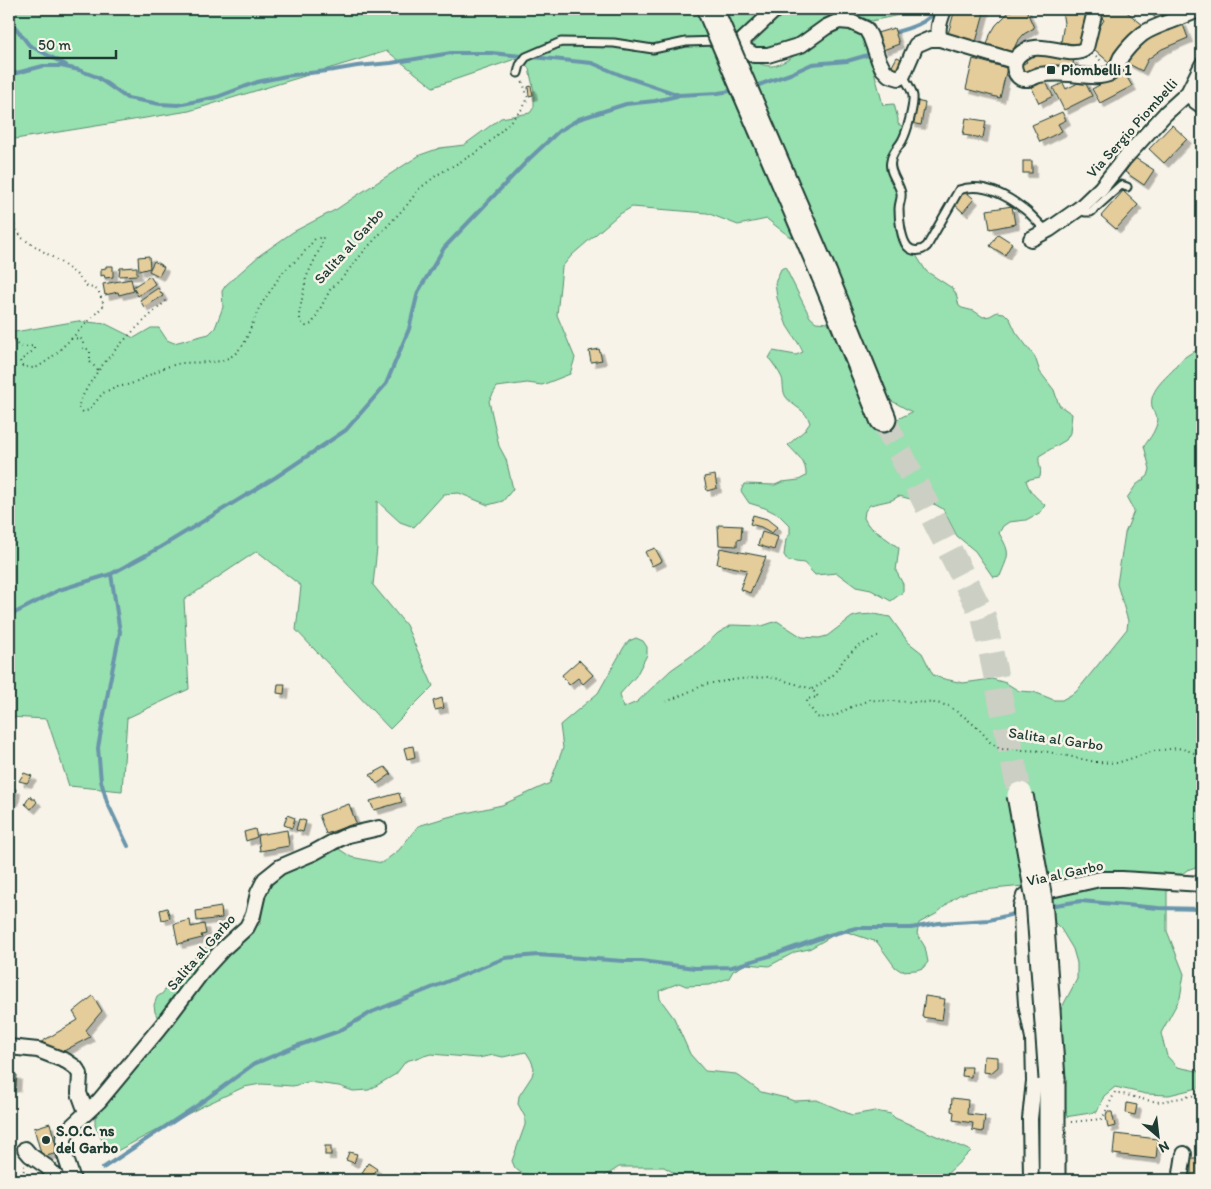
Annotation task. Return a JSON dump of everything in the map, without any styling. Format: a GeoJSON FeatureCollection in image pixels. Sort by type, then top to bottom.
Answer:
{"type":"FeatureCollection","features":[{"type":"Feature","properties":{"kind":"highway"},"geometry":{"type":"LineString","coordinates":[[710,9],[824,274],[883,419]]}},
{"type":"Feature","properties":{"kind":"highway"},"geometry":{"type":"LineString","coordinates":[[1020,795],[1039,898],[1052,1079],[1052,1180]]}},
{"type":"Feature","properties":{"kind":"street"},"geometry":{"type":"LineString","coordinates":[[776,9],[743,40],[744,49],[754,55],[768,55],[786,51],[801,45],[826,27],[840,21],[851,22],[866,29],[883,69],[889,75],[899,78],[903,75],[916,45],[930,39],[940,39],[1014,61]]}},
{"type":"Feature","properties":{"kind":"street"},"geometry":{"type":"LineString","coordinates":[[940,39],[938,34],[939,24],[944,9]]}},
{"type":"Feature","properties":{"kind":"street"},"geometry":{"type":"LineString","coordinates":[[1098,9],[1094,15],[1086,48],[1075,52],[1032,48],[1020,54],[1014,61],[1014,68],[1018,76],[1023,79],[1029,79],[1038,75],[1055,72],[1106,75],[1113,72],[1120,58],[1140,36],[1151,29],[1201,9]]}},
{"type":"Feature","properties":{"kind":"street","name":"Via Sergio Piombelli"},"geometry":{"type":"LineString","coordinates":[[1031,239],[1050,229],[1080,208],[1101,188],[1123,160],[1166,113],[1188,93],[1202,65]]}},
{"type":"Feature","properties":{"kind":"street"},"geometry":{"type":"LineString","coordinates":[[1188,93],[1202,106]]}},
{"type":"Feature","properties":{"kind":"street","name":"Salita al Garbo"},"geometry":{"type":"LineString","coordinates":[[72,1180],[64,1152],[64,1138],[70,1127],[99,1101],[163,1024],[202,972],[247,927],[253,915],[258,893],[265,880],[273,872],[292,861],[313,854],[332,842],[348,835],[379,828]]}},
{"type":"Feature","properties":{"kind":"street","name":"Via al Garbo"},"geometry":{"type":"LineString","coordinates":[[1029,1180],[1030,1119],[1034,1081],[1033,1038],[1026,1004],[1022,943],[1021,906],[1024,896],[1100,879],[1202,884]]}},
{"type":"Feature","properties":{"kind":"street"},"geometry":{"type":"LineString","coordinates":[[9,1047],[38,1050],[75,1066],[80,1074],[79,1093],[86,1112]]}},
{"type":"Feature","properties":{"kind":"street"},"geometry":{"type":"LineString","coordinates":[[25,1149],[47,1167],[59,1180]]}},
{"type":"Feature","properties":{"kind":"street"},"geometry":{"type":"LineString","coordinates":[[1180,1180],[1184,1154]]}},
{"type":"Feature","properties":{"kind":"lane"},"geometry":{"type":"LineString","coordinates":[[518,74],[520,65],[526,57],[561,42],[614,43],[653,49],[686,42],[743,40]]}},
{"type":"Feature","properties":{"kind":"lane"},"geometry":{"type":"LineString","coordinates":[[903,75],[913,96],[910,119],[904,137],[892,154],[890,163],[901,192],[899,208],[901,230],[908,247],[919,251],[927,246],[959,190],[965,188],[982,188],[992,191],[1026,210],[1044,228],[1050,229]]}},
{"type":"Feature","properties":{"kind":"lane","name":"Via Sergio Piombelli"},"geometry":{"type":"LineString","coordinates":[[1080,208],[1085,212],[1091,212],[1121,185],[1127,187]]}},
{"type":"Feature","properties":{"kind":"path"},"geometry":{"type":"LineString","coordinates":[[1086,48],[1113,72]]}},
{"type":"Feature","properties":{"kind":"path","name":"Salita al Garbo"},"geometry":{"type":"LineString","coordinates":[[166,300],[139,324],[99,371],[82,396],[78,407],[82,412],[90,410],[103,393],[113,388],[131,384],[181,362],[222,361],[234,355],[244,344],[259,308],[282,273],[316,239],[323,237],[322,244],[306,278],[299,315],[301,322],[306,326],[312,324],[330,290],[407,205],[419,189],[436,175],[479,151],[523,108],[528,98],[524,83],[518,74]]}},
{"type":"Feature","properties":{"kind":"path"},"geometry":{"type":"LineString","coordinates":[[9,217],[22,238],[60,262],[76,274],[87,286],[98,290],[104,305],[51,358],[38,367],[22,366],[20,361],[34,350],[34,346],[24,348],[14,342],[9,342]]}},
{"type":"Feature","properties":{"kind":"path"},"geometry":{"type":"LineString","coordinates":[[70,339],[80,338],[83,340],[83,349],[88,349],[90,352],[90,362],[99,371]]}},
{"type":"Feature","properties":{"kind":"path"},"geometry":{"type":"LineString","coordinates":[[666,702],[706,684],[740,679],[768,677],[812,689],[833,675],[856,648],[879,635]]}},
{"type":"Feature","properties":{"kind":"path","name":"Salita al Garbo"},"geometry":{"type":"LineString","coordinates":[[812,689],[818,696],[817,698],[809,699],[807,702],[811,710],[820,718],[835,716],[869,700],[936,703],[949,706],[966,718],[990,742],[1000,749],[1044,751],[1105,763],[1117,763],[1154,751],[1178,748],[1202,756]]}},
{"type":"Feature","properties":{"kind":"path"},"geometry":{"type":"LineString","coordinates":[[1067,1123],[1102,1119],[1115,1092],[1159,1102],[1202,1094]]}},
{"type":"Feature","properties":{"kind":"green space"},"geometry":{"type":"Polygon","coordinates":[[[9,9],[768,9],[762,15],[773,22],[785,9],[920,9],[871,21],[852,13],[826,23],[796,42],[739,52],[758,63],[773,66],[789,59],[826,33],[842,26],[852,26],[864,33],[883,105],[894,104],[898,124],[904,127],[901,137],[889,153],[887,164],[897,193],[897,229],[905,250],[916,255],[926,271],[952,288],[956,294],[959,306],[962,308],[974,311],[983,317],[997,312],[1004,313],[1035,357],[1040,372],[1054,390],[1059,405],[1072,414],[1070,433],[1066,440],[1039,456],[1040,477],[1026,480],[1031,491],[1045,505],[1041,512],[1026,520],[1009,522],[1003,526],[999,533],[1007,550],[1007,558],[1000,576],[993,577],[975,551],[957,536],[943,509],[921,500],[899,496],[892,500],[870,505],[865,511],[864,518],[868,525],[899,548],[896,571],[903,584],[903,592],[891,601],[871,590],[856,587],[837,573],[815,575],[804,563],[788,561],[784,555],[786,539],[790,534],[790,526],[779,515],[749,503],[741,491],[744,484],[775,485],[782,482],[799,480],[806,476],[803,463],[788,445],[810,423],[806,415],[786,397],[782,378],[769,358],[773,351],[796,355],[803,352],[787,326],[777,298],[775,283],[781,269],[785,267],[810,317],[816,322],[828,323],[877,429],[912,412],[890,400],[818,232],[805,237],[790,237],[767,219],[738,225],[707,213],[632,207],[618,215],[572,255],[562,267],[557,315],[575,358],[570,374],[542,385],[527,383],[497,387],[489,401],[499,446],[506,459],[513,489],[503,501],[488,505],[459,493],[444,494],[414,527],[400,522],[377,501],[377,548],[373,585],[406,625],[433,686],[390,729],[296,630],[301,586],[257,551],[184,600],[189,689],[127,718],[122,791],[69,786],[47,719],[9,717],[9,333],[78,321],[106,324],[134,338],[151,328],[159,328],[167,340],[174,343],[209,334],[215,328],[223,307],[222,291],[226,285],[260,255],[293,232],[337,209],[420,155],[440,148],[464,145],[501,118],[530,113],[534,107],[534,91],[529,69],[521,57],[433,87],[387,51],[189,111],[9,140],[9,9]]]}},
{"type":"Feature","properties":{"kind":"green space"},"geometry":{"type":"Polygon","coordinates":[[[1202,349],[1202,865],[1187,870],[1167,887],[1167,931],[1184,974],[1180,998],[1161,1033],[1167,1056],[1177,1067],[1202,1072],[1202,1087],[1169,1095],[1146,1094],[1115,1087],[1104,1096],[1097,1112],[1065,1117],[1060,1011],[1077,979],[1077,963],[1073,949],[1061,929],[1046,914],[1044,884],[973,891],[953,899],[936,914],[919,923],[917,934],[925,947],[928,962],[923,968],[916,970],[901,971],[895,967],[877,942],[847,932],[839,932],[809,949],[795,952],[769,966],[746,964],[733,971],[729,978],[710,985],[686,986],[679,983],[659,991],[660,999],[674,1018],[690,1054],[705,1071],[736,1074],[761,1092],[794,1101],[817,1100],[852,1115],[875,1111],[891,1114],[895,1118],[971,1151],[941,1180],[686,1180],[664,1167],[619,1167],[599,1180],[554,1180],[521,1173],[515,1168],[512,1161],[525,1125],[525,1117],[518,1104],[519,1096],[532,1076],[534,1068],[526,1052],[503,1057],[494,1055],[478,1058],[431,1054],[406,1061],[396,1074],[369,1090],[353,1091],[339,1086],[308,1082],[293,1086],[261,1084],[244,1087],[115,1152],[105,1146],[95,1126],[95,1118],[165,1034],[155,1012],[154,1005],[157,997],[163,993],[170,980],[190,968],[202,950],[211,944],[252,929],[261,923],[264,887],[273,875],[331,850],[339,849],[351,857],[382,863],[399,850],[418,826],[502,805],[550,783],[563,748],[560,725],[598,693],[629,641],[636,638],[643,641],[647,647],[647,655],[636,676],[620,694],[623,708],[637,702],[671,670],[701,649],[718,633],[732,625],[762,626],[777,621],[802,637],[819,638],[827,636],[852,617],[874,614],[890,617],[908,642],[922,653],[933,675],[940,678],[963,683],[992,679],[1006,683],[1019,691],[1034,692],[1054,700],[1062,700],[1076,692],[1127,629],[1128,621],[1117,584],[1125,533],[1134,511],[1127,498],[1136,485],[1148,476],[1150,469],[1144,446],[1153,433],[1158,419],[1153,411],[1152,398],[1154,392],[1182,359],[1202,349]]]}},
{"type":"Feature","properties":{"kind":"building"},"geometry":{"type":"Polygon","coordinates":[[[955,9],[985,9],[976,42],[948,34],[955,9]]]}},
{"type":"Feature","properties":{"kind":"building"},"geometry":{"type":"Polygon","coordinates":[[[1015,9],[1026,9],[1034,28],[1024,34],[1017,42],[1012,53],[987,45],[996,25],[1015,9]]]}},
{"type":"Feature","properties":{"kind":"building"},"geometry":{"type":"Polygon","coordinates":[[[1059,9],[1088,9],[1080,45],[1061,42],[1064,23],[1062,11],[1059,9]]]}},
{"type":"Feature","properties":{"kind":"building"},"geometry":{"type":"Polygon","coordinates":[[[1105,9],[1123,9],[1143,25],[1111,64],[1093,48],[1097,31],[1104,20],[1100,16],[1105,9]]]}},
{"type":"Feature","properties":{"kind":"building"},"geometry":{"type":"Polygon","coordinates":[[[1146,9],[1168,9],[1158,20],[1146,9]]]}},
{"type":"Feature","properties":{"kind":"building"},"geometry":{"type":"Polygon","coordinates":[[[1182,22],[1188,38],[1162,49],[1148,59],[1142,71],[1127,63],[1134,48],[1152,35],[1182,22]]]}},
{"type":"Feature","properties":{"kind":"building"},"geometry":{"type":"Polygon","coordinates":[[[894,28],[899,44],[883,50],[877,33],[894,28]]]}},
{"type":"Feature","properties":{"kind":"building"},"geometry":{"type":"Polygon","coordinates":[[[1041,52],[1074,59],[1072,68],[1052,65],[1025,76],[1021,65],[1027,62],[1025,59],[1041,52]]]}},
{"type":"Feature","properties":{"kind":"building"},"geometry":{"type":"Polygon","coordinates":[[[897,57],[904,60],[898,72],[891,68],[897,57]]]}},
{"type":"Feature","properties":{"kind":"building"},"geometry":{"type":"Polygon","coordinates":[[[973,59],[1007,68],[1000,98],[966,89],[973,59]]]}},
{"type":"Feature","properties":{"kind":"building"},"geometry":{"type":"Polygon","coordinates":[[[1124,72],[1132,86],[1100,103],[1092,89],[1124,72]]]}},
{"type":"Feature","properties":{"kind":"building"},"geometry":{"type":"Polygon","coordinates":[[[1045,80],[1053,96],[1039,103],[1031,86],[1045,80]]]}},
{"type":"Feature","properties":{"kind":"building"},"geometry":{"type":"Polygon","coordinates":[[[1084,80],[1092,96],[1064,110],[1053,88],[1063,83],[1066,89],[1084,80]]]}},
{"type":"Feature","properties":{"kind":"building"},"geometry":{"type":"Polygon","coordinates":[[[531,86],[533,95],[529,96],[528,87],[531,86]]]}},
{"type":"Feature","properties":{"kind":"building"},"geometry":{"type":"Polygon","coordinates":[[[916,101],[925,103],[921,125],[911,123],[916,101]]]}},
{"type":"Feature","properties":{"kind":"building"},"geometry":{"type":"Polygon","coordinates":[[[1062,112],[1066,120],[1058,124],[1062,131],[1040,142],[1032,125],[1062,112]]]}},
{"type":"Feature","properties":{"kind":"building"},"geometry":{"type":"Polygon","coordinates":[[[966,118],[986,121],[983,138],[963,135],[966,118]]]}},
{"type":"Feature","properties":{"kind":"building"},"geometry":{"type":"Polygon","coordinates":[[[1172,125],[1187,139],[1164,163],[1149,149],[1172,125]]]}},
{"type":"Feature","properties":{"kind":"building"},"geometry":{"type":"Polygon","coordinates":[[[1135,158],[1154,170],[1144,185],[1125,172],[1135,158]]]}},
{"type":"Feature","properties":{"kind":"building"},"geometry":{"type":"Polygon","coordinates":[[[1023,161],[1032,161],[1032,173],[1023,173],[1023,161]]]}},
{"type":"Feature","properties":{"kind":"building"},"geometry":{"type":"Polygon","coordinates":[[[965,191],[974,199],[963,212],[954,204],[965,191]]]}},
{"type":"Feature","properties":{"kind":"building"},"geometry":{"type":"Polygon","coordinates":[[[1123,191],[1138,205],[1116,229],[1101,216],[1123,191]]]}},
{"type":"Feature","properties":{"kind":"building"},"geometry":{"type":"Polygon","coordinates":[[[1012,206],[1015,224],[990,229],[987,210],[1012,206]]]}},
{"type":"Feature","properties":{"kind":"building"},"geometry":{"type":"Polygon","coordinates":[[[998,234],[1012,243],[1005,255],[990,246],[998,234]]]}},
{"type":"Feature","properties":{"kind":"building"},"geometry":{"type":"Polygon","coordinates":[[[149,256],[150,268],[139,271],[138,257],[149,256]]]}},
{"type":"Feature","properties":{"kind":"building"},"geometry":{"type":"Polygon","coordinates":[[[154,261],[164,267],[159,276],[149,271],[154,261]]]}},
{"type":"Feature","properties":{"kind":"building"},"geometry":{"type":"Polygon","coordinates":[[[106,266],[113,266],[113,277],[105,278],[104,275],[101,276],[101,269],[106,268],[106,266]]]}},
{"type":"Feature","properties":{"kind":"building"},"geometry":{"type":"Polygon","coordinates":[[[137,267],[137,275],[119,276],[120,268],[137,267]]]}},
{"type":"Feature","properties":{"kind":"building"},"geometry":{"type":"Polygon","coordinates":[[[150,276],[155,284],[138,296],[133,287],[150,276]]]}},
{"type":"Feature","properties":{"kind":"building"},"geometry":{"type":"Polygon","coordinates":[[[131,279],[134,291],[119,295],[118,292],[105,295],[103,284],[131,279]]]}},
{"type":"Feature","properties":{"kind":"building"},"geometry":{"type":"Polygon","coordinates":[[[158,288],[163,296],[144,307],[140,300],[158,288]]]}},
{"type":"Feature","properties":{"kind":"building"},"geometry":{"type":"Polygon","coordinates":[[[599,349],[602,360],[591,362],[589,351],[599,349]]]}},
{"type":"Feature","properties":{"kind":"building"},"geometry":{"type":"Polygon","coordinates":[[[715,475],[717,488],[707,491],[704,477],[715,475]]]}},
{"type":"Feature","properties":{"kind":"building"},"geometry":{"type":"Polygon","coordinates":[[[753,515],[767,519],[777,527],[772,533],[750,524],[753,515]]]}},
{"type":"Feature","properties":{"kind":"building"},"geometry":{"type":"Polygon","coordinates":[[[718,525],[742,526],[741,539],[737,540],[737,546],[719,545],[718,525]]]}},
{"type":"Feature","properties":{"kind":"building"},"geometry":{"type":"Polygon","coordinates":[[[762,532],[778,537],[774,550],[758,545],[762,532]]]}},
{"type":"Feature","properties":{"kind":"building"},"geometry":{"type":"Polygon","coordinates":[[[655,548],[662,561],[652,566],[645,552],[655,548]]]}},
{"type":"Feature","properties":{"kind":"building"},"geometry":{"type":"Polygon","coordinates":[[[720,548],[766,557],[750,593],[740,589],[747,570],[717,564],[720,548]]]}},
{"type":"Feature","properties":{"kind":"building"},"geometry":{"type":"Polygon","coordinates":[[[579,660],[593,675],[583,684],[578,678],[569,685],[562,675],[579,660]]]}},
{"type":"Feature","properties":{"kind":"building"},"geometry":{"type":"Polygon","coordinates":[[[278,684],[285,684],[284,694],[277,693],[278,684]]]}},
{"type":"Feature","properties":{"kind":"building"},"geometry":{"type":"Polygon","coordinates":[[[442,698],[444,708],[435,710],[433,701],[442,698]]]}},
{"type":"Feature","properties":{"kind":"building"},"geometry":{"type":"Polygon","coordinates":[[[413,746],[415,757],[407,759],[404,748],[413,746]]]}},
{"type":"Feature","properties":{"kind":"building"},"geometry":{"type":"Polygon","coordinates":[[[385,767],[391,774],[377,784],[370,775],[385,767]]]}},
{"type":"Feature","properties":{"kind":"building"},"geometry":{"type":"Polygon","coordinates":[[[24,773],[32,776],[27,783],[19,781],[24,773]]]}},
{"type":"Feature","properties":{"kind":"building"},"geometry":{"type":"Polygon","coordinates":[[[9,788],[16,789],[14,801],[9,800],[9,788]]]}},
{"type":"Feature","properties":{"kind":"building"},"geometry":{"type":"Polygon","coordinates":[[[399,793],[402,802],[374,810],[370,801],[399,793]]]}},
{"type":"Feature","properties":{"kind":"building"},"geometry":{"type":"Polygon","coordinates":[[[30,796],[37,802],[31,809],[25,804],[30,796]]]}},
{"type":"Feature","properties":{"kind":"building"},"geometry":{"type":"Polygon","coordinates":[[[349,804],[356,823],[326,834],[319,815],[349,804]]]}},
{"type":"Feature","properties":{"kind":"building"},"geometry":{"type":"Polygon","coordinates":[[[287,815],[295,818],[292,828],[284,825],[287,815]]]}},
{"type":"Feature","properties":{"kind":"building"},"geometry":{"type":"Polygon","coordinates":[[[299,819],[306,821],[303,832],[296,830],[299,819]]]}},
{"type":"Feature","properties":{"kind":"building"},"geometry":{"type":"Polygon","coordinates":[[[255,829],[257,837],[246,841],[244,832],[255,829]]]}},
{"type":"Feature","properties":{"kind":"building"},"geometry":{"type":"Polygon","coordinates":[[[287,830],[289,846],[260,851],[258,835],[287,830]]]}},
{"type":"Feature","properties":{"kind":"building"},"geometry":{"type":"Polygon","coordinates":[[[221,907],[222,918],[197,921],[196,911],[221,907]]]}},
{"type":"Feature","properties":{"kind":"building"},"geometry":{"type":"Polygon","coordinates":[[[167,908],[170,918],[162,920],[160,910],[167,908]]]}},
{"type":"Feature","properties":{"kind":"building"},"geometry":{"type":"Polygon","coordinates":[[[190,920],[191,927],[204,924],[206,934],[201,935],[202,938],[178,944],[174,924],[190,920]]]}},
{"type":"Feature","properties":{"kind":"building"},"geometry":{"type":"Polygon","coordinates":[[[93,996],[102,1011],[86,1030],[90,1037],[60,1053],[38,1044],[78,1020],[73,1012],[93,996]]]}},
{"type":"Feature","properties":{"kind":"building"},"geometry":{"type":"Polygon","coordinates":[[[925,996],[945,999],[942,1020],[922,1017],[925,996]]]}},
{"type":"Feature","properties":{"kind":"building"},"geometry":{"type":"Polygon","coordinates":[[[984,1056],[998,1057],[998,1067],[991,1073],[983,1072],[984,1056]]]}},
{"type":"Feature","properties":{"kind":"building"},"geometry":{"type":"Polygon","coordinates":[[[963,1067],[972,1067],[971,1077],[962,1076],[963,1067]]]}},
{"type":"Feature","properties":{"kind":"building"},"geometry":{"type":"Polygon","coordinates":[[[9,1075],[17,1075],[16,1087],[9,1088],[9,1075]]]}},
{"type":"Feature","properties":{"kind":"building"},"geometry":{"type":"Polygon","coordinates":[[[952,1098],[968,1100],[967,1114],[985,1116],[983,1132],[972,1130],[973,1123],[953,1120],[954,1112],[951,1111],[952,1098]]]}},
{"type":"Feature","properties":{"kind":"building"},"geometry":{"type":"Polygon","coordinates":[[[1127,1103],[1137,1105],[1135,1115],[1126,1113],[1127,1103]]]}},
{"type":"Feature","properties":{"kind":"building"},"geometry":{"type":"Polygon","coordinates":[[[1107,1112],[1112,1112],[1115,1126],[1108,1128],[1107,1112]]]}},
{"type":"Feature","properties":{"kind":"building","name":"S.O.C. ns del Garbo"},"geometry":{"type":"Polygon","coordinates":[[[50,1123],[58,1153],[42,1157],[34,1128],[50,1123]]]}},
{"type":"Feature","properties":{"kind":"building"},"geometry":{"type":"Polygon","coordinates":[[[1115,1134],[1158,1139],[1156,1159],[1113,1154],[1115,1134]]]}},
{"type":"Feature","properties":{"kind":"building"},"geometry":{"type":"Polygon","coordinates":[[[325,1146],[331,1146],[331,1155],[325,1155],[325,1146]]]}},
{"type":"Feature","properties":{"kind":"building"},"geometry":{"type":"Polygon","coordinates":[[[349,1152],[357,1154],[354,1163],[346,1160],[349,1152]]]}},
{"type":"Feature","properties":{"kind":"building"},"geometry":{"type":"Polygon","coordinates":[[[1191,1158],[1202,1158],[1202,1180],[1191,1180],[1191,1158]]]}},
{"type":"Feature","properties":{"kind":"building"},"geometry":{"type":"Polygon","coordinates":[[[368,1163],[377,1169],[371,1179],[362,1173],[368,1163]]]}},
{"type":"Feature","properties":{"kind":"building"},"geometry":{"type":"Polygon","coordinates":[[[413,1173],[424,1175],[423,1180],[412,1180],[413,1173]]]}},
{"type":"Feature","properties":{"kind":"waterway"},"geometry":{"type":"LineString","coordinates":[[892,33],[923,22],[936,9]]}},
{"type":"Feature","properties":{"kind":"waterway"},"geometry":{"type":"LineString","coordinates":[[9,19],[29,45],[66,65]]}},
{"type":"Feature","properties":{"kind":"waterway"},"geometry":{"type":"LineString","coordinates":[[753,87],[812,64],[847,61],[868,55],[871,51]]}},
{"type":"Feature","properties":{"kind":"waterway"},"geometry":{"type":"LineString","coordinates":[[9,75],[43,66],[61,66],[97,77],[127,98],[178,105],[217,97],[257,82],[286,76],[391,63],[451,53],[492,53],[592,63],[679,95],[737,90]]}},
{"type":"Feature","properties":{"kind":"waterway"},"geometry":{"type":"LineString","coordinates":[[9,616],[59,590],[111,574],[159,548],[276,477],[346,430],[386,384],[409,329],[418,292],[444,248],[530,158],[559,131],[579,119],[626,104],[655,101],[677,96]]}},
{"type":"Feature","properties":{"kind":"waterway"},"geometry":{"type":"LineString","coordinates":[[111,574],[120,632],[98,748],[101,781],[107,802],[128,846]]}},
{"type":"Feature","properties":{"kind":"waterway"},"geometry":{"type":"LineString","coordinates":[[1049,906],[1081,901],[1158,908],[1202,909]]}},
{"type":"Feature","properties":{"kind":"waterway"},"geometry":{"type":"LineString","coordinates":[[103,1168],[195,1107],[254,1064],[339,1031],[372,1012],[505,958],[538,955],[641,961],[695,968],[732,967],[856,928],[911,928],[939,923],[989,920],[1018,913]]}},
{"type":"Feature","properties":{"kind":"tunnel"},"geometry":{"type":"LineString","coordinates":[[883,419],[984,618],[1020,795]]}},
{"type":"Feature","properties":{"kind":"place","name":"Piombelli 1"},"geometry":{"type":"Point","coordinates":[1051,70]}},
{"type":"Feature","properties":{"kind":"place","name":"S.O.C. ns del Garbo"},"geometry":{"type":"Point","coordinates":[46,1140]}}]}
